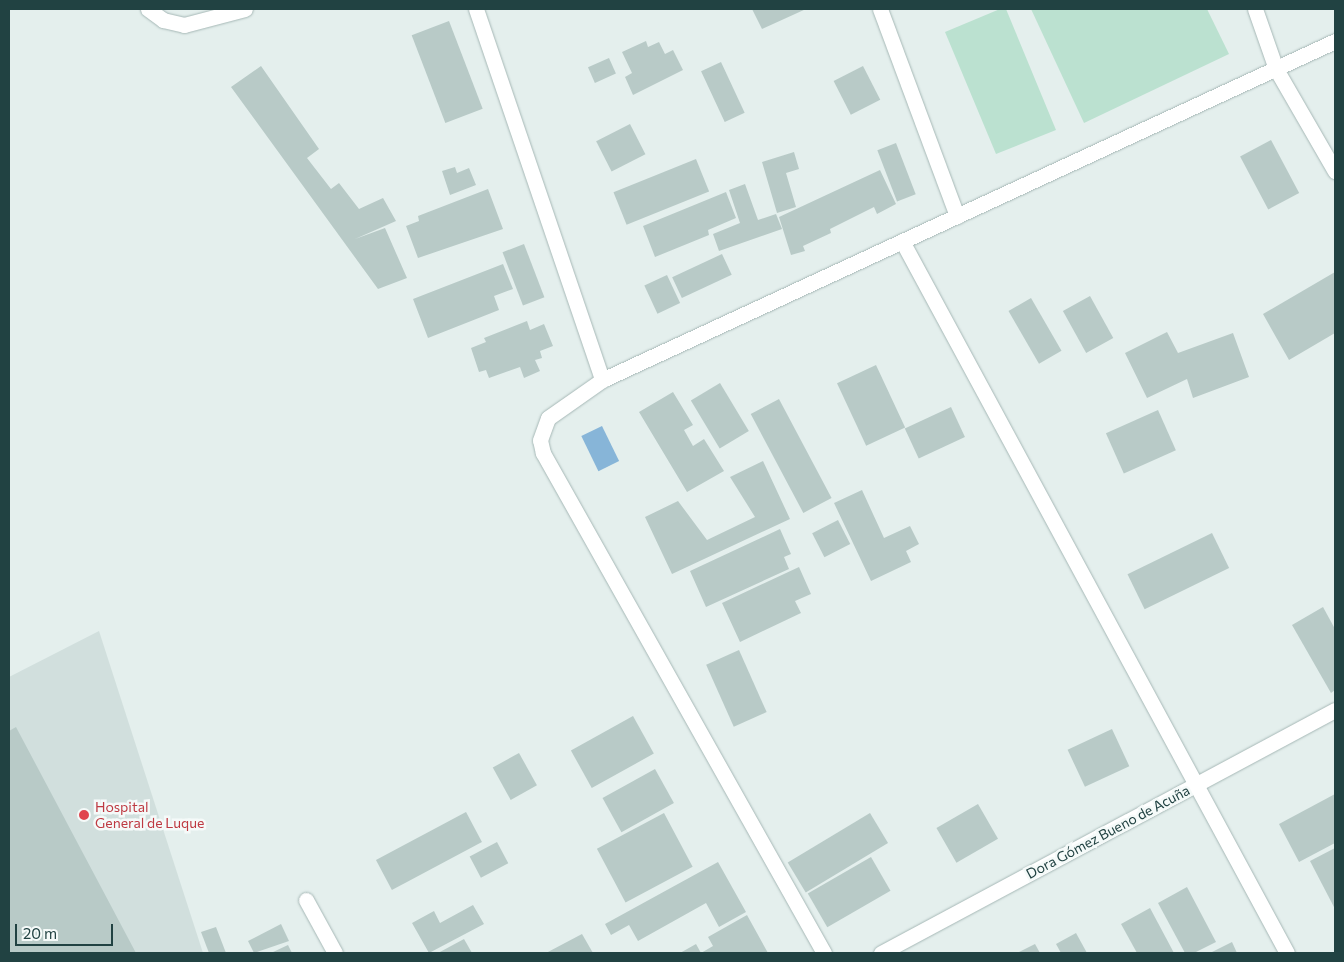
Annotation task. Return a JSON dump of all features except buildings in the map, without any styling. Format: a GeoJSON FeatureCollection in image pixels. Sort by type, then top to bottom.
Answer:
{"type":"FeatureCollection","features":[{"type":"Feature","properties":{"kind":"street"},"geometry":{"type":"LineString","coordinates":[[148,9],[163,20],[184,25],[245,9]]}},
{"type":"Feature","properties":{"kind":"street"},"geometry":{"type":"LineString","coordinates":[[476,9],[602,380]]}},
{"type":"Feature","properties":{"kind":"street"},"geometry":{"type":"LineString","coordinates":[[880,9],[957,216]]}},
{"type":"Feature","properties":{"kind":"street"},"geometry":{"type":"LineString","coordinates":[[1255,9],[1276,68],[1335,171]]}},
{"type":"Feature","properties":{"kind":"street"},"geometry":{"type":"LineString","coordinates":[[824,953],[543,453],[540,440],[548,418],[602,380],[1335,41]]}},
{"type":"Feature","properties":{"kind":"street"},"geometry":{"type":"LineString","coordinates":[[902,241],[1194,786],[1286,953]]}},
{"type":"Feature","properties":{"kind":"street","name":"Dora Gómez Bueno de Acuña"},"geometry":{"type":"LineString","coordinates":[[881,953],[1335,710]]}},
{"type":"Feature","properties":{"kind":"street"},"geometry":{"type":"LineString","coordinates":[[306,900],[335,953]]}},
{"type":"Feature","properties":{"kind":"shaded area","name":"Hospital General de Luque"},"geometry":{"type":"Polygon","coordinates":[[[99,631],[203,953],[9,953],[9,677],[99,631]]]}},
{"type":"Feature","properties":{"kind":"green space"},"geometry":{"type":"Polygon","coordinates":[[[1000,9],[1006,9],[1056,130],[996,154],[945,32],[1000,9]]]}},
{"type":"Feature","properties":{"kind":"green space"},"geometry":{"type":"Polygon","coordinates":[[[1031,9],[1207,9],[1229,54],[1084,123],[1031,9]]]}},
{"type":"Feature","properties":{"kind":"water"},"geometry":{"type":"Polygon","coordinates":[[[602,426],[619,461],[598,471],[581,436],[602,426]]]}},
{"type":"Feature","properties":{"kind":"place","name":"Hospital General de Luque"},"geometry":{"type":"Point","coordinates":[84,815]}}]}
